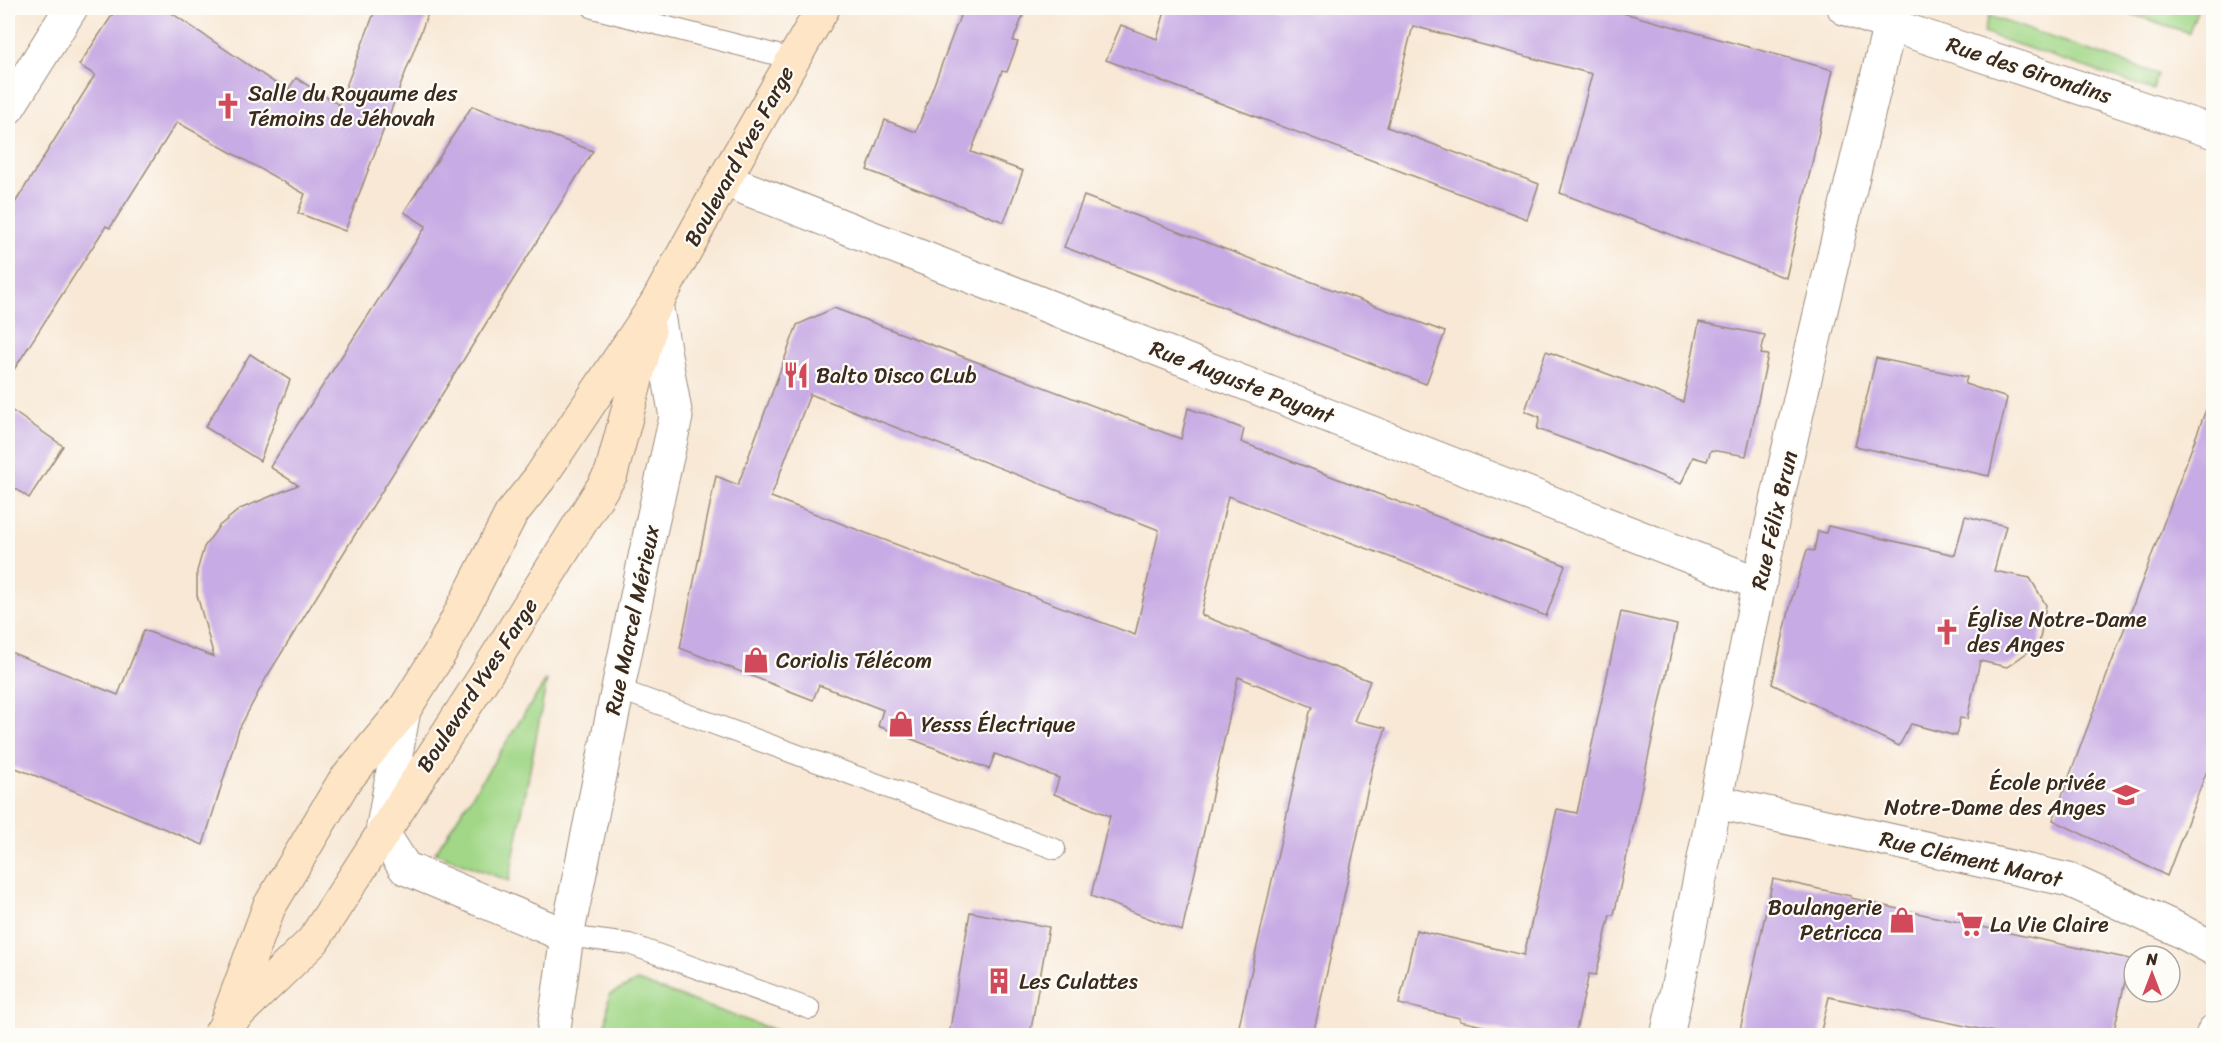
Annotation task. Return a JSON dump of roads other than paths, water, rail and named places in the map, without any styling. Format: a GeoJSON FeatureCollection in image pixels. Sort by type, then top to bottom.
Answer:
{"type":"FeatureCollection","features":[{"type":"Feature","properties":{"kind":"street"},"geometry":{"type":"LineString","coordinates":[[8,108],[71,8]]}},
{"type":"Feature","properties":{"kind":"street","name":"Boulevard Yves Farge"},"geometry":{"type":"LineString","coordinates":[[222,1030],[269,907],[342,783],[405,710],[441,651],[511,514],[539,478],[656,304],[823,8]]}},
{"type":"Feature","properties":{"kind":"street","name":"Rue des Girondins"},"geometry":{"type":"LineString","coordinates":[[1844,8],[1892,16],[2214,132]]}},
{"type":"Feature","properties":{"kind":"street","name":"Rue Félix Brun"},"geometry":{"type":"LineString","coordinates":[[1667,1035],[1717,802],[1760,584],[1892,16]]}},
{"type":"Feature","properties":{"kind":"street","name":"Rue Auguste Payant"},"geometry":{"type":"LineString","coordinates":[[724,180],[1760,584]]}},
{"type":"Feature","properties":{"kind":"street","name":"Boulevard Yves Farge"},"geometry":{"type":"LineString","coordinates":[[222,1030],[313,940],[486,674],[610,474],[656,304]]}},
{"type":"Feature","properties":{"kind":"street","name":"Rue Marcel Mérieux"},"geometry":{"type":"LineString","coordinates":[[553,1035],[567,936],[676,417],[656,304]]}},
{"type":"Feature","properties":{"kind":"street"},"geometry":{"type":"LineString","coordinates":[[405,710],[382,832],[405,868],[567,936]]}},
{"type":"Feature","properties":{"kind":"street","name":"Rue Clément Marot"},"geometry":{"type":"LineString","coordinates":[[1717,802],[2069,880],[2175,928],[2214,949]]}},
{"type":"Feature","properties":{"kind":"street"},"geometry":{"type":"LineString","coordinates":[[2212,1035],[2214,1031]]}},
{"type":"Feature","properties":{"kind":"lane"},"geometry":{"type":"LineString","coordinates":[[593,8],[793,59]]}},
{"type":"Feature","properties":{"kind":"lane"},"geometry":{"type":"LineString","coordinates":[[618,689],[1055,849]]}},
{"type":"Feature","properties":{"kind":"lane"},"geometry":{"type":"LineString","coordinates":[[567,936],[629,944],[810,1009]]}},
{"type":"Feature","properties":{"kind":"place","name":"Salle du Royaume des Témoins de Jéhovah"},"geometry":{"type":"Point","coordinates":[228,106]}},
{"type":"Feature","properties":{"kind":"place","name":"Balto Disco CLub"},"geometry":{"type":"Point","coordinates":[796,375]}},
{"type":"Feature","properties":{"kind":"place","name":"Église Notre-Dame des Anges"},"geometry":{"type":"Point","coordinates":[1947,632]}},
{"type":"Feature","properties":{"kind":"place","name":"Coriolis Télécom"},"geometry":{"type":"Point","coordinates":[756,660]}},
{"type":"Feature","properties":{"kind":"place","name":"Yesss Électrique"},"geometry":{"type":"Point","coordinates":[901,724]}},
{"type":"Feature","properties":{"kind":"place","name":"École privée Notre-Dame des Anges"},"geometry":{"type":"Point","coordinates":[2126,795]}},
{"type":"Feature","properties":{"kind":"place","name":"Boulangerie Petricca"},"geometry":{"type":"Point","coordinates":[1902,920]}},
{"type":"Feature","properties":{"kind":"place","name":"La Vie Claire"},"geometry":{"type":"Point","coordinates":[1970,924]}},
{"type":"Feature","properties":{"kind":"place","name":"Les Culattes"},"geometry":{"type":"Point","coordinates":[999,981]}}]}
